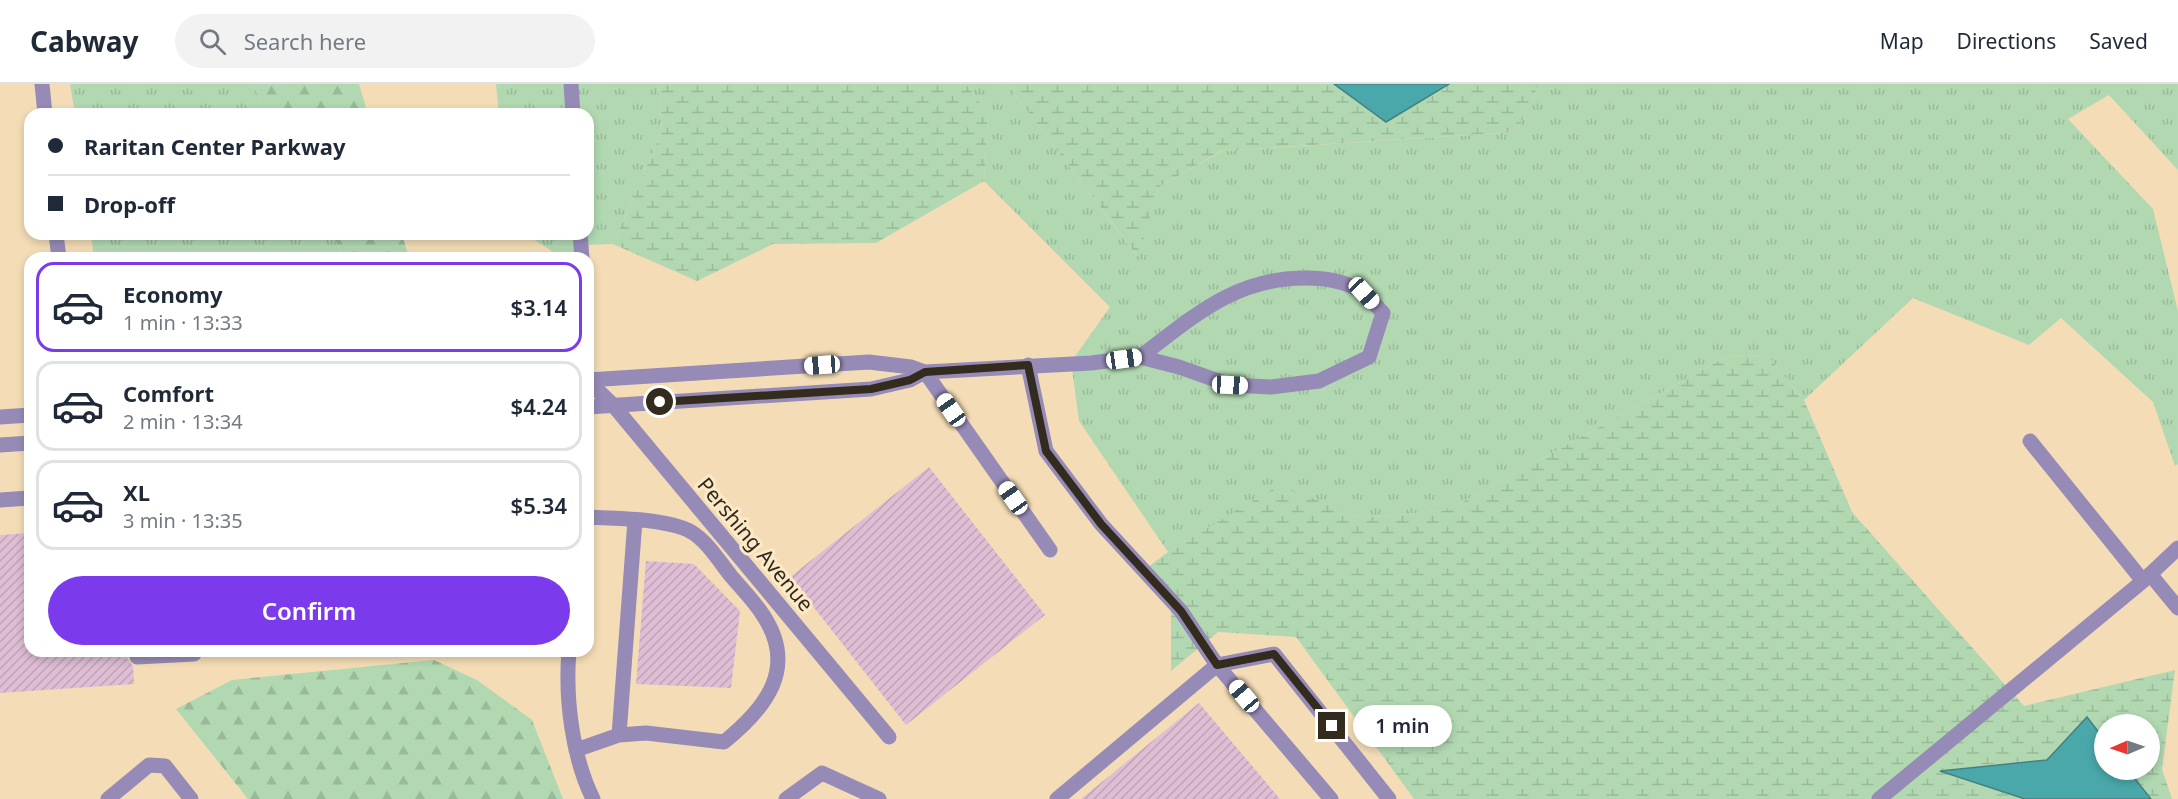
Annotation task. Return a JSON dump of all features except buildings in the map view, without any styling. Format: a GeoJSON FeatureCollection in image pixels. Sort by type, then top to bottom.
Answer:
{"type":"FeatureCollection","features":[{"type":"Feature","properties":{"kind":"street"},"geometry":{"type":"LineString","coordinates":[[42,84],[44,108]]}},
{"type":"Feature","properties":{"kind":"street"},"geometry":{"type":"LineString","coordinates":[[571,84],[573,108]]}},
{"type":"Feature","properties":{"kind":"street"},"geometry":{"type":"LineString","coordinates":[[594,380],[869,362],[904,365],[925,372],[1091,363],[1140,357],[1179,366],[1230,385],[1271,387],[1319,381],[1369,357],[1383,313],[1364,293],[1332,278],[1277,277],[1233,292],[1140,357]]}},
{"type":"Feature","properties":{"kind":"street"},"geometry":{"type":"LineString","coordinates":[[1028,365],[1046,451],[1101,524],[1181,611],[1217,665],[1331,799]]}},
{"type":"Feature","properties":{"kind":"street"},"geometry":{"type":"LineString","coordinates":[[594,407],[871,389],[910,380],[925,372]]}},
{"type":"Feature","properties":{"kind":"street"},"geometry":{"type":"LineString","coordinates":[[925,372],[1050,550]]}},
{"type":"Feature","properties":{"kind":"street","name":"Pershing Avenue"},"geometry":{"type":"LineString","coordinates":[[594,386],[613,405],[889,737]]}},
{"type":"Feature","properties":{"kind":"street"},"geometry":{"type":"LineString","coordinates":[[0,417],[24,415]]}},
{"type":"Feature","properties":{"kind":"street"},"geometry":{"type":"LineString","coordinates":[[2030,441],[2147,578],[2178,608]]}},
{"type":"Feature","properties":{"kind":"street"},"geometry":{"type":"LineString","coordinates":[[0,445],[24,443]]}},
{"type":"Feature","properties":{"kind":"street"},"geometry":{"type":"LineString","coordinates":[[0,500],[24,498]]}},
{"type":"Feature","properties":{"kind":"street"},"geometry":{"type":"LineString","coordinates":[[576,750],[619,735],[646,733],[724,742],[749,721],[776,683],[779,651],[764,616],[704,542],[685,528],[635,520],[594,517]]}},
{"type":"Feature","properties":{"kind":"street"},"geometry":{"type":"LineString","coordinates":[[619,735],[635,520]]}},
{"type":"Feature","properties":{"kind":"street"},"geometry":{"type":"LineString","coordinates":[[1879,799],[2147,578],[2178,548]]}},
{"type":"Feature","properties":{"kind":"street"},"geometry":{"type":"LineString","coordinates":[[1057,799],[1217,665],[1274,654],[1389,799]]}},
{"type":"Feature","properties":{"kind":"street"},"geometry":{"type":"LineString","coordinates":[[569,657],[570,707],[576,750],[593,799]]}},
{"type":"Feature","properties":{"kind":"street"},"geometry":{"type":"LineString","coordinates":[[108,799],[149,765],[165,766],[191,799]]}},
{"type":"Feature","properties":{"kind":"street"},"geometry":{"type":"LineString","coordinates":[[786,799],[822,773],[879,799]]}},
{"type":"Feature","properties":{"kind":"shaded area"},"geometry":{"type":"Polygon","coordinates":[[[0,84],[2178,84],[2178,799],[0,799],[0,84]]]}},
{"type":"Feature","properties":{"kind":"green space"},"geometry":{"type":"Polygon","coordinates":[[[70,84],[252,84],[265,108],[74,108],[70,84]]]}},
{"type":"Feature","properties":{"kind":"green space"},"geometry":{"type":"Polygon","coordinates":[[[252,84],[359,84],[366,108],[265,108],[252,84]]]}},
{"type":"Feature","properties":{"kind":"green space"},"geometry":{"type":"Polygon","coordinates":[[[496,84],[658,84],[662,131],[613,244],[588,245],[588,252],[550,252],[552,251],[535,240],[594,240],[594,108],[498,108],[496,84]]]}},
{"type":"Feature","properties":{"kind":"green space"},"geometry":{"type":"Polygon","coordinates":[[[658,84],[966,84],[988,114],[984,181],[876,243],[773,244],[697,281],[613,244],[662,131],[658,84]]]}},
{"type":"Feature","properties":{"kind":"green space"},"geometry":{"type":"Polygon","coordinates":[[[966,84],[1007,84],[1137,256],[1159,187],[1222,151],[1517,132],[1539,84],[2178,84],[2178,170],[2109,95],[2068,119],[2153,209],[2178,311],[2178,464],[2175,466],[2153,402],[2061,318],[2029,345],[1913,298],[1804,400],[1767,355],[1726,357],[1448,510],[1363,518],[1279,486],[1168,552],[1079,421],[1071,362],[1110,307],[984,181],[988,114],[966,84]]]}},
{"type":"Feature","properties":{"kind":"green space"},"geometry":{"type":"Polygon","coordinates":[[[1007,84],[1334,84],[1386,122],[1449,84],[1539,84],[1517,132],[1221,151],[1159,187],[1138,257],[1007,84]]]}},
{"type":"Feature","properties":{"kind":"green space"},"geometry":{"type":"Polygon","coordinates":[[[92,240],[335,240],[341,252],[93,252],[92,240]]]}},
{"type":"Feature","properties":{"kind":"green space"},"geometry":{"type":"Polygon","coordinates":[[[335,240],[404,240],[407,252],[341,252],[335,240]]]}},
{"type":"Feature","properties":{"kind":"green space"},"geometry":{"type":"Polygon","coordinates":[[[1767,355],[1804,400],[1852,512],[2024,706],[2175,670],[2162,769],[2172,799],[2151,799],[2136,780],[2160,780],[2160,714],[2094,714],[2094,726],[2087,717],[2047,760],[1941,771],[2025,799],[1414,799],[1296,637],[1218,632],[1171,671],[1171,596],[1140,573],[1168,552],[1279,485],[1363,518],[1448,510],[1726,357],[1767,355]]]}},
{"type":"Feature","properties":{"kind":"green space"},"geometry":{"type":"Polygon","coordinates":[[[434,660],[477,680],[532,720],[563,799],[248,799],[176,709],[232,680],[434,660]]]}},
{"type":"Feature","properties":{"kind":"water"},"geometry":{"type":"Polygon","coordinates":[[[1334,84],[1449,84],[1386,122],[1334,84]]]}},
{"type":"Feature","properties":{"kind":"water"},"geometry":{"type":"Polygon","coordinates":[[[2087,717],[2094,726],[2094,780],[2136,780],[2151,799],[2025,799],[1940,771],[2047,760],[2087,717]]]}},
{"type":"Feature","properties":{"kind":"route"},"geometry":{"type":"LineString","coordinates":[[660,402],[871,389],[910,380],[925,372],[1028,365],[1046,451],[1101,524],[1181,611],[1217,665],[1274,654],[1332,726]]}}]}
